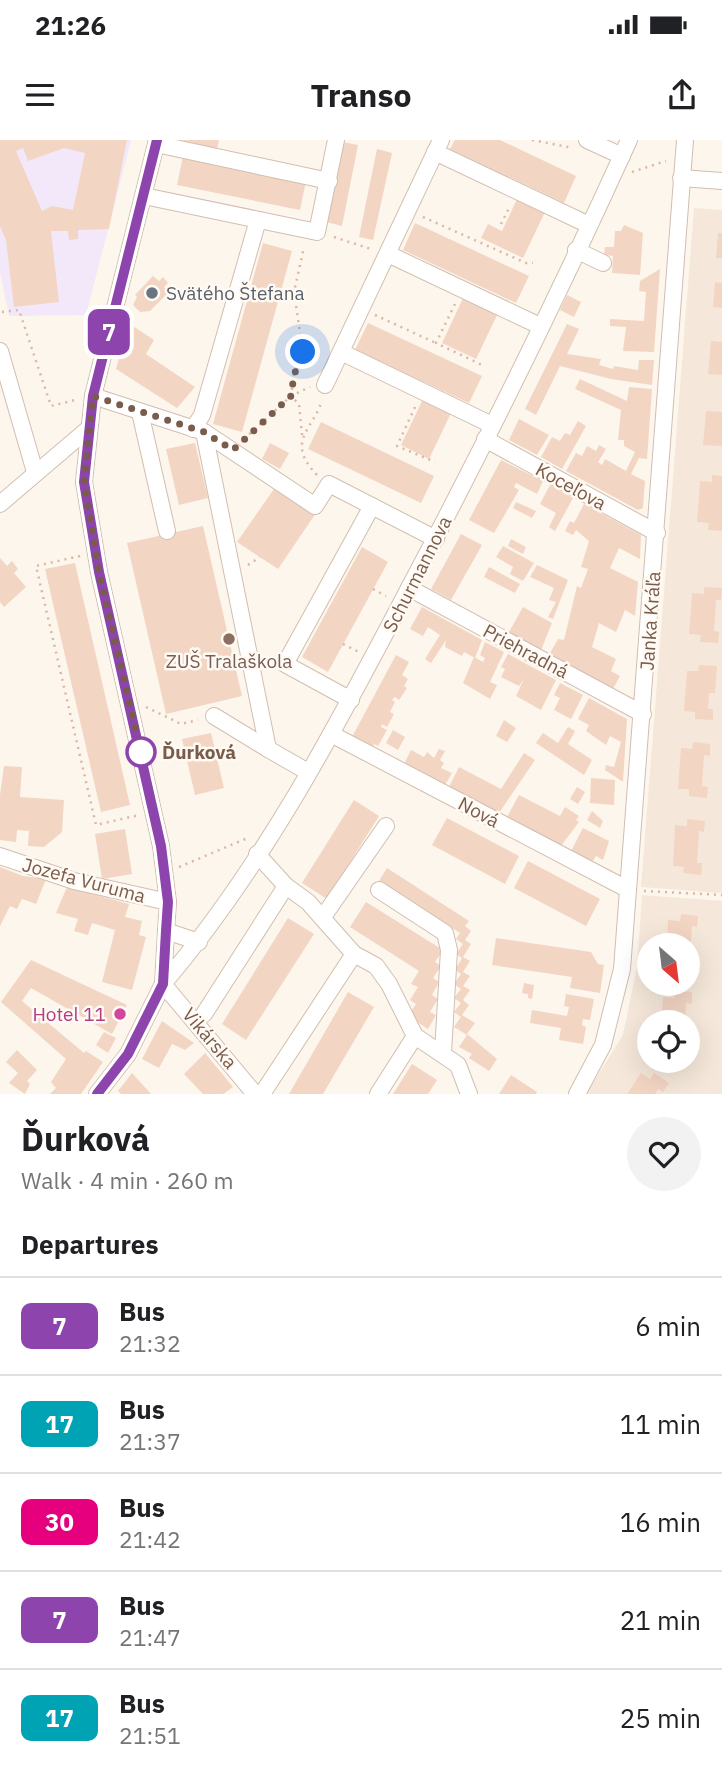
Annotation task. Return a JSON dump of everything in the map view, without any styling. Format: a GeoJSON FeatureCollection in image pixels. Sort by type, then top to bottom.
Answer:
{"type":"FeatureCollection","features":[{"type":"Feature","properties":{"kind":"street"},"geometry":{"type":"LineString","coordinates":[[144,196],[313,231],[329,181],[336,140]]}},
{"type":"Feature","properties":{"kind":"street","name":"Schurmannova"},"geometry":{"type":"LineString","coordinates":[[163,984],[199,942],[257,854],[351,700],[436,539],[629,140]]}},
{"type":"Feature","properties":{"kind":"street","name":"Janka Kráľa"},"geometry":{"type":"LineString","coordinates":[[577,1094],[603,1045],[613,1014],[622,969],[685,140]]}},
{"type":"Feature","properties":{"kind":"street"},"geometry":{"type":"LineString","coordinates":[[97,1094],[128,1054],[163,984],[168,902],[161,846],[99,572],[84,482],[93,396],[156,142],[329,181]]}},
{"type":"Feature","properties":{"kind":"street"},"geometry":{"type":"LineString","coordinates":[[581,144],[622,156]]}},
{"type":"Feature","properties":{"kind":"street"},"geometry":{"type":"LineString","coordinates":[[325,385],[438,146],[517,191],[589,225]]}},
{"type":"Feature","properties":{"kind":"street"},"geometry":{"type":"LineString","coordinates":[[681,178],[722,180]]}},
{"type":"Feature","properties":{"kind":"street"},"geometry":{"type":"LineString","coordinates":[[258,220],[198,430],[268,749]]}},
{"type":"Feature","properties":{"kind":"street"},"geometry":{"type":"LineString","coordinates":[[576,250],[603,263]]}},
{"type":"Feature","properties":{"kind":"street"},"geometry":{"type":"LineString","coordinates":[[388,254],[540,326]]}},
{"type":"Feature","properties":{"kind":"street"},"geometry":{"type":"LineString","coordinates":[[0,351],[35,472]]}},
{"type":"Feature","properties":{"kind":"street","name":"Koceľova"},"geometry":{"type":"LineString","coordinates":[[341,352],[423,392],[657,533]]}},
{"type":"Feature","properties":{"kind":"street"},"geometry":{"type":"LineString","coordinates":[[93,396],[198,430],[233,450],[315,506],[329,484],[436,539]]}},
{"type":"Feature","properties":{"kind":"street"},"geometry":{"type":"LineString","coordinates":[[140,411],[167,531]]}},
{"type":"Feature","properties":{"kind":"street"},"geometry":{"type":"LineString","coordinates":[[0,504],[88,429]]}},
{"type":"Feature","properties":{"kind":"street"},"geometry":{"type":"LineString","coordinates":[[351,700],[285,664],[372,506]]}},
{"type":"Feature","properties":{"kind":"street","name":"Priehradná"},"geometry":{"type":"LineString","coordinates":[[410,588],[643,714]]}},
{"type":"Feature","properties":{"kind":"street"},"geometry":{"type":"LineString","coordinates":[[214,716],[308,772]]}},
{"type":"Feature","properties":{"kind":"street","name":"Nová"},"geometry":{"type":"LineString","coordinates":[[331,734],[627,889]]}},
{"type":"Feature","properties":{"kind":"street"},"geometry":{"type":"LineString","coordinates":[[323,917],[386,826]]}},
{"type":"Feature","properties":{"kind":"street"},"geometry":{"type":"LineString","coordinates":[[257,854],[286,886],[323,917],[354,954],[376,966],[389,984],[415,1036],[458,1065],[468,1094]]}},
{"type":"Feature","properties":{"kind":"street","name":"Jozefa Vuruma"},"geometry":{"type":"LineString","coordinates":[[0,856],[74,881],[168,902]]}},
{"type":"Feature","properties":{"kind":"street"},"geometry":{"type":"LineString","coordinates":[[204,1014],[286,886]]}},
{"type":"Feature","properties":{"kind":"street"},"geometry":{"type":"LineString","coordinates":[[379,890],[444,933],[449,950],[443,1053]]}},
{"type":"Feature","properties":{"kind":"street"},"geometry":{"type":"LineString","coordinates":[[166,931],[199,942]]}},
{"type":"Feature","properties":{"kind":"street"},"geometry":{"type":"LineString","coordinates":[[262,1094],[354,954]]}},
{"type":"Feature","properties":{"kind":"street","name":"Vikárska"},"geometry":{"type":"LineString","coordinates":[[163,984],[255,1094]]}},
{"type":"Feature","properties":{"kind":"street"},"geometry":{"type":"LineString","coordinates":[[377,1094],[415,1036]]}},
{"type":"Feature","properties":{"kind":"path"},"geometry":{"type":"LineString","coordinates":[[532,140],[581,144]]}},
{"type":"Feature","properties":{"kind":"path"},"geometry":{"type":"LineString","coordinates":[[628,173],[665,160],[674,162]]}},
{"type":"Feature","properties":{"kind":"path"},"geometry":{"type":"LineString","coordinates":[[501,225],[517,191]]}},
{"type":"Feature","properties":{"kind":"path"},"geometry":{"type":"LineString","coordinates":[[408,210],[526,263],[533,262]]}},
{"type":"Feature","properties":{"kind":"path"},"geometry":{"type":"LineString","coordinates":[[233,450],[291,396],[294,375],[303,352],[294,292],[297,268],[313,231],[388,254]]}},
{"type":"Feature","properties":{"kind":"path"},"geometry":{"type":"LineString","coordinates":[[436,343],[462,289]]}},
{"type":"Feature","properties":{"kind":"path"},"geometry":{"type":"LineString","coordinates":[[362,309],[481,364],[485,362]]}},
{"type":"Feature","properties":{"kind":"path"},"geometry":{"type":"LineString","coordinates":[[2,312],[19,310],[51,406],[75,400]]}},
{"type":"Feature","properties":{"kind":"path"},"geometry":{"type":"LineString","coordinates":[[302,435],[322,404],[325,385]]}},
{"type":"Feature","properties":{"kind":"path"},"geometry":{"type":"LineString","coordinates":[[423,392],[397,446],[435,462]]}},
{"type":"Feature","properties":{"kind":"path"},"geometry":{"type":"LineString","coordinates":[[291,396],[299,404],[303,452],[314,472],[329,484]]}},
{"type":"Feature","properties":{"kind":"path"},"geometry":{"type":"LineString","coordinates":[[80,556],[36,566],[38,579],[96,825],[140,814]]}},
{"type":"Feature","properties":{"kind":"path"},"geometry":{"type":"LineString","coordinates":[[373,589],[393,600]]}},
{"type":"Feature","properties":{"kind":"path"},"geometry":{"type":"LineString","coordinates":[[343,644],[363,654]]}},
{"type":"Feature","properties":{"kind":"path"},"geometry":{"type":"LineString","coordinates":[[146,707],[181,724],[214,716]]}},
{"type":"Feature","properties":{"kind":"path"},"geometry":{"type":"LineString","coordinates":[[179,867],[258,834]]}},
{"type":"Feature","properties":{"kind":"path"},"geometry":{"type":"LineString","coordinates":[[627,889],[722,895]]}},
{"type":"Feature","properties":{"kind":"shaded area"},"geometry":{"type":"Polygon","coordinates":[[[0,140],[131,140],[86,315],[9,316],[0,272],[0,140]]]}},
{"type":"Feature","properties":{"kind":"shaded area"},"geometry":{"type":"Polygon","coordinates":[[[694,208],[722,210],[722,893],[641,887],[694,208]]]}},
{"type":"Feature","properties":{"kind":"shaded area"},"geometry":{"type":"Polygon","coordinates":[[[642,895],[722,901],[722,1094],[586,1094],[623,1035],[637,967],[637,996],[700,996],[700,933],[639,933],[642,895]]]}},
{"type":"Feature","properties":{"kind":"building"},"geometry":{"type":"Polygon","coordinates":[[[0,140],[127,140],[109,229],[78,230],[78,239],[69,240],[68,231],[51,231],[59,302],[14,307],[6,240],[0,226],[0,140]],[[23,148],[16,151],[42,211],[52,206],[73,210],[85,153],[64,148],[28,161],[23,148]]]}},
{"type":"Feature","properties":{"kind":"building"},"geometry":{"type":"Polygon","coordinates":[[[181,140],[219,140],[217,149],[181,140]]]}},
{"type":"Feature","properties":{"kind":"building"},"geometry":{"type":"Polygon","coordinates":[[[455,140],[500,140],[576,176],[564,203],[450,149],[455,140]]]}},
{"type":"Feature","properties":{"kind":"building"},"geometry":{"type":"Polygon","coordinates":[[[343,142],[358,145],[342,226],[326,222],[343,142]]]}},
{"type":"Feature","properties":{"kind":"building"},"geometry":{"type":"Polygon","coordinates":[[[377,149],[392,153],[373,240],[359,237],[377,149]]]}},
{"type":"Feature","properties":{"kind":"building"},"geometry":{"type":"Polygon","coordinates":[[[183,156],[306,181],[300,210],[177,185],[183,156]]]}},
{"type":"Feature","properties":{"kind":"building"},"geometry":{"type":"Polygon","coordinates":[[[518,197],[546,210],[523,258],[481,238],[488,224],[502,231],[518,197]]]}},
{"type":"Feature","properties":{"kind":"building"},"geometry":{"type":"Polygon","coordinates":[[[415,223],[529,276],[516,303],[403,250],[415,223]]]}},
{"type":"Feature","properties":{"kind":"building"},"geometry":{"type":"Polygon","coordinates":[[[624,225],[643,233],[640,275],[612,273],[613,256],[604,255],[605,247],[614,247],[615,231],[621,231],[624,225]]]}},
{"type":"Feature","properties":{"kind":"building"},"geometry":{"type":"Polygon","coordinates":[[[718,233],[722,233],[722,258],[716,258],[718,233]]]}},
{"type":"Feature","properties":{"kind":"building"},"geometry":{"type":"Polygon","coordinates":[[[263,243],[292,251],[242,432],[213,424],[263,243]]]}},
{"type":"Feature","properties":{"kind":"building"},"geometry":{"type":"Polygon","coordinates":[[[660,269],[654,352],[623,351],[626,327],[610,326],[610,319],[644,321],[646,292],[639,291],[640,281],[660,269]]]}},
{"type":"Feature","properties":{"kind":"building","name":"Svätého Štefana"},"geometry":{"type":"Polygon","coordinates":[[[153,276],[159,281],[163,277],[168,283],[164,287],[169,292],[150,311],[140,312],[133,305],[137,297],[135,295],[153,276]]]}},
{"type":"Feature","properties":{"kind":"building"},"geometry":{"type":"Polygon","coordinates":[[[715,282],[722,283],[722,308],[713,307],[715,282]]]}},
{"type":"Feature","properties":{"kind":"building"},"geometry":{"type":"Polygon","coordinates":[[[465,294],[499,311],[476,359],[442,343],[465,294]]]}},
{"type":"Feature","properties":{"kind":"building"},"geometry":{"type":"Polygon","coordinates":[[[567,295],[581,302],[574,317],[560,310],[567,295]]]}},
{"type":"Feature","properties":{"kind":"building"},"geometry":{"type":"Polygon","coordinates":[[[368,323],[482,376],[469,403],[355,350],[368,323]]]}},
{"type":"Feature","properties":{"kind":"building"},"geometry":{"type":"Polygon","coordinates":[[[567,324],[579,329],[567,354],[601,359],[599,365],[613,369],[614,366],[638,370],[639,360],[654,360],[652,385],[611,379],[560,366],[536,415],[525,409],[567,324]]]}},
{"type":"Feature","properties":{"kind":"building"},"geometry":{"type":"Polygon","coordinates":[[[133,326],[154,340],[146,354],[195,387],[177,408],[116,369],[128,328],[133,326]]]}},
{"type":"Feature","properties":{"kind":"building"},"geometry":{"type":"Polygon","coordinates":[[[711,341],[722,342],[722,375],[708,374],[711,341]]]}},
{"type":"Feature","properties":{"kind":"building"},"geometry":{"type":"Polygon","coordinates":[[[580,379],[627,401],[629,387],[652,389],[647,459],[639,458],[631,474],[645,481],[643,508],[638,510],[566,471],[576,453],[582,456],[587,446],[596,451],[599,445],[606,449],[598,462],[602,465],[605,459],[626,471],[635,452],[624,446],[624,440],[618,440],[621,410],[575,389],[580,379]]]}},
{"type":"Feature","properties":{"kind":"building"},"geometry":{"type":"Polygon","coordinates":[[[424,397],[452,411],[429,459],[401,445],[424,397]]]}},
{"type":"Feature","properties":{"kind":"building"},"geometry":{"type":"Polygon","coordinates":[[[706,411],[722,412],[722,446],[703,445],[706,411]]]}},
{"type":"Feature","properties":{"kind":"building"},"geometry":{"type":"Polygon","coordinates":[[[519,419],[549,435],[537,455],[509,440],[519,419]]]}},
{"type":"Feature","properties":{"kind":"building"},"geometry":{"type":"Polygon","coordinates":[[[578,421],[586,426],[562,469],[541,457],[552,437],[560,441],[565,433],[570,435],[578,421]]]}},
{"type":"Feature","properties":{"kind":"building"},"geometry":{"type":"Polygon","coordinates":[[[321,422],[434,476],[421,503],[308,449],[321,422]]]}},
{"type":"Feature","properties":{"kind":"building"},"geometry":{"type":"Polygon","coordinates":[[[195,443],[208,498],[179,505],[166,449],[195,443]]]}},
{"type":"Feature","properties":{"kind":"building"},"geometry":{"type":"Polygon","coordinates":[[[270,443],[289,453],[280,469],[262,459],[270,443]]]}},
{"type":"Feature","properties":{"kind":"building"},"geometry":{"type":"Polygon","coordinates":[[[501,460],[543,481],[537,494],[516,483],[514,487],[519,490],[494,533],[469,520],[501,460]]]}},
{"type":"Feature","properties":{"kind":"building"},"geometry":{"type":"Polygon","coordinates":[[[712,475],[722,476],[722,531],[708,530],[709,523],[697,522],[700,481],[712,482],[712,475]]]}},
{"type":"Feature","properties":{"kind":"building"},"geometry":{"type":"Polygon","coordinates":[[[550,485],[573,498],[555,531],[549,527],[556,513],[540,504],[550,485]]]}},
{"type":"Feature","properties":{"kind":"building"},"geometry":{"type":"Polygon","coordinates":[[[276,486],[316,513],[278,569],[237,542],[276,486]]]}},
{"type":"Feature","properties":{"kind":"building"},"geometry":{"type":"Polygon","coordinates":[[[516,502],[536,511],[532,518],[513,508],[516,502]]]}},
{"type":"Feature","properties":{"kind":"building"},"geometry":{"type":"Polygon","coordinates":[[[584,504],[641,535],[640,559],[619,548],[610,568],[638,582],[635,616],[625,610],[616,632],[599,623],[592,647],[616,659],[611,671],[620,676],[613,689],[549,655],[558,639],[564,640],[577,586],[581,588],[588,569],[581,567],[589,541],[576,530],[573,535],[565,531],[570,521],[574,523],[584,504]]]}},
{"type":"Feature","properties":{"kind":"building"},"geometry":{"type":"Polygon","coordinates":[[[203,526],[242,696],[166,714],[127,543],[203,526]]]}},
{"type":"Feature","properties":{"kind":"building"},"geometry":{"type":"Polygon","coordinates":[[[461,534],[482,545],[451,600],[431,589],[461,534]]]}},
{"type":"Feature","properties":{"kind":"building"},"geometry":{"type":"Polygon","coordinates":[[[511,539],[526,547],[523,554],[508,546],[511,539]]]}},
{"type":"Feature","properties":{"kind":"building"},"geometry":{"type":"Polygon","coordinates":[[[503,546],[534,563],[523,581],[510,574],[513,567],[496,557],[503,546]]]}},
{"type":"Feature","properties":{"kind":"building"},"geometry":{"type":"Polygon","coordinates":[[[362,547],[388,562],[328,672],[302,657],[362,547]]]}},
{"type":"Feature","properties":{"kind":"building"},"geometry":{"type":"Polygon","coordinates":[[[0,558],[7,566],[12,561],[18,569],[14,573],[26,587],[4,607],[0,602],[0,558]]]}},
{"type":"Feature","properties":{"kind":"building"},"geometry":{"type":"Polygon","coordinates":[[[75,563],[130,805],[101,812],[45,569],[75,563]]]}},
{"type":"Feature","properties":{"kind":"building"},"geometry":{"type":"Polygon","coordinates":[[[537,565],[568,580],[553,619],[548,617],[556,602],[549,600],[554,588],[530,577],[537,565]]]}},
{"type":"Feature","properties":{"kind":"building"},"geometry":{"type":"Polygon","coordinates":[[[489,567],[520,584],[515,593],[484,577],[489,567]]]}},
{"type":"Feature","properties":{"kind":"building"},"geometry":{"type":"Polygon","coordinates":[[[704,587],[722,588],[721,600],[716,600],[714,631],[719,632],[718,643],[700,642],[701,635],[689,634],[692,593],[704,594],[704,587]]]}},
{"type":"Feature","properties":{"kind":"building"},"geometry":{"type":"Polygon","coordinates":[[[422,607],[482,640],[475,658],[464,652],[462,656],[445,647],[446,640],[431,663],[425,659],[440,635],[428,627],[423,636],[410,629],[422,607]]]}},
{"type":"Feature","properties":{"kind":"building"},"geometry":{"type":"Polygon","coordinates":[[[523,607],[552,623],[541,650],[509,632],[523,607]]]}},
{"type":"Feature","properties":{"kind":"building"},"geometry":{"type":"Polygon","coordinates":[[[485,642],[504,652],[490,682],[497,685],[490,699],[463,683],[474,657],[483,662],[485,658],[480,655],[485,642]]]}},
{"type":"Feature","properties":{"kind":"building"},"geometry":{"type":"Polygon","coordinates":[[[508,654],[556,680],[541,710],[516,696],[524,679],[519,686],[501,677],[505,669],[501,667],[508,654]]]}},
{"type":"Feature","properties":{"kind":"building"},"geometry":{"type":"Polygon","coordinates":[[[396,655],[409,662],[402,675],[408,679],[404,686],[407,688],[399,700],[395,697],[392,700],[395,702],[390,712],[394,714],[387,727],[382,724],[381,727],[387,730],[378,746],[374,744],[373,747],[352,737],[396,655]]]}},
{"type":"Feature","properties":{"kind":"building"},"geometry":{"type":"Polygon","coordinates":[[[699,665],[717,666],[715,693],[709,693],[708,709],[713,709],[713,720],[695,719],[695,712],[684,711],[687,671],[698,671],[699,665]]]}},
{"type":"Feature","properties":{"kind":"building"},"geometry":{"type":"Polygon","coordinates":[[[560,683],[583,695],[571,719],[554,710],[560,698],[554,695],[560,683]]]}},
{"type":"Feature","properties":{"kind":"building"},"geometry":{"type":"Polygon","coordinates":[[[589,698],[627,719],[623,782],[605,770],[606,765],[614,767],[621,742],[610,736],[606,745],[586,731],[589,725],[578,719],[589,698]]]}},
{"type":"Feature","properties":{"kind":"building"},"geometry":{"type":"Polygon","coordinates":[[[504,720],[516,728],[507,742],[496,736],[504,720]]]}},
{"type":"Feature","properties":{"kind":"building"},"geometry":{"type":"Polygon","coordinates":[[[568,727],[575,731],[568,744],[592,760],[584,775],[536,743],[543,733],[558,743],[568,727]]]}},
{"type":"Feature","properties":{"kind":"building"},"geometry":{"type":"Polygon","coordinates":[[[393,730],[405,737],[398,750],[386,743],[393,730]]]}},
{"type":"Feature","properties":{"kind":"building"},"geometry":{"type":"Polygon","coordinates":[[[211,733],[224,788],[195,795],[182,739],[211,733]]]}},
{"type":"Feature","properties":{"kind":"building"},"geometry":{"type":"Polygon","coordinates":[[[693,742],[710,744],[710,756],[704,755],[702,786],[708,787],[707,798],[689,796],[689,789],[678,789],[681,748],[692,749],[693,742]]]}},
{"type":"Feature","properties":{"kind":"building"},"geometry":{"type":"Polygon","coordinates":[[[439,749],[445,751],[440,760],[444,763],[441,768],[452,773],[445,785],[404,764],[411,750],[424,757],[427,752],[434,758],[439,749]]]}},
{"type":"Feature","properties":{"kind":"building"},"geometry":{"type":"Polygon","coordinates":[[[524,753],[535,760],[499,813],[449,787],[459,767],[501,789],[524,753]]]}},
{"type":"Feature","properties":{"kind":"building"},"geometry":{"type":"Polygon","coordinates":[[[4,766],[22,767],[20,797],[64,800],[62,832],[44,847],[28,846],[29,831],[17,830],[16,842],[0,840],[0,795],[4,766]]]}},
{"type":"Feature","properties":{"kind":"building"},"geometry":{"type":"Polygon","coordinates":[[[591,778],[615,780],[614,805],[590,803],[591,778]]]}},
{"type":"Feature","properties":{"kind":"building"},"geometry":{"type":"Polygon","coordinates":[[[577,787],[585,792],[578,804],[570,799],[577,787]]]}},
{"type":"Feature","properties":{"kind":"building"},"geometry":{"type":"Polygon","coordinates":[[[519,795],[560,816],[565,807],[579,816],[576,820],[579,822],[561,846],[507,817],[519,795]]]}},
{"type":"Feature","properties":{"kind":"building"},"geometry":{"type":"Polygon","coordinates":[[[354,800],[379,816],[327,899],[302,883],[354,800]]]}},
{"type":"Feature","properties":{"kind":"building"},"geometry":{"type":"Polygon","coordinates":[[[592,811],[603,821],[600,828],[587,820],[592,811]]]}},
{"type":"Feature","properties":{"kind":"building"},"geometry":{"type":"Polygon","coordinates":[[[447,818],[519,856],[505,884],[432,845],[447,818]]]}},
{"type":"Feature","properties":{"kind":"building"},"geometry":{"type":"Polygon","coordinates":[[[687,819],[705,821],[704,832],[699,831],[697,863],[702,863],[701,875],[683,873],[684,867],[673,866],[675,825],[687,826],[687,819]]]}},
{"type":"Feature","properties":{"kind":"building"},"geometry":{"type":"Polygon","coordinates":[[[583,828],[609,841],[603,860],[596,856],[592,862],[571,851],[583,828]]]}},
{"type":"Feature","properties":{"kind":"building"},"geometry":{"type":"Polygon","coordinates":[[[125,829],[132,874],[102,879],[95,834],[125,829]]]}},
{"type":"Feature","properties":{"kind":"building"},"geometry":{"type":"Polygon","coordinates":[[[528,861],[600,899],[586,926],[514,888],[528,861]]]}},
{"type":"Feature","properties":{"kind":"building"},"geometry":{"type":"Polygon","coordinates":[[[0,867],[23,876],[46,879],[36,904],[22,899],[17,909],[10,906],[0,926],[0,867]]]}},
{"type":"Feature","properties":{"kind":"building"},"geometry":{"type":"Polygon","coordinates":[[[387,868],[469,921],[465,926],[471,931],[465,940],[471,944],[463,957],[470,961],[463,972],[470,976],[463,986],[470,990],[463,1000],[469,1005],[462,1015],[475,1023],[467,1034],[497,1059],[489,1071],[469,1058],[472,1054],[459,1047],[467,1035],[454,1027],[461,1017],[454,1012],[461,1003],[454,998],[461,989],[454,984],[461,974],[455,970],[462,958],[456,954],[463,944],[456,939],[460,933],[379,881],[387,868]]]}},
{"type":"Feature","properties":{"kind":"building"},"geometry":{"type":"Polygon","coordinates":[[[67,887],[129,904],[125,917],[142,921],[139,935],[146,937],[132,990],[102,982],[115,930],[92,923],[88,935],[74,931],[78,919],[56,913],[67,887]]]}},
{"type":"Feature","properties":{"kind":"building"},"geometry":{"type":"Polygon","coordinates":[[[366,902],[443,950],[435,962],[441,966],[433,978],[439,982],[432,995],[438,999],[430,1012],[436,1015],[428,1029],[408,1016],[416,1004],[410,1000],[418,987],[411,984],[419,971],[350,927],[366,902]]]}},
{"type":"Feature","properties":{"kind":"building"},"geometry":{"type":"Polygon","coordinates":[[[681,914],[698,916],[697,927],[692,926],[692,933],[667,933],[668,920],[680,921],[681,914]]]}},
{"type":"Feature","properties":{"kind":"building"},"geometry":{"type":"Polygon","coordinates":[[[288,918],[314,934],[246,1040],[222,1024],[288,918]]]}},
{"type":"Feature","properties":{"kind":"building"},"geometry":{"type":"Polygon","coordinates":[[[496,938],[591,952],[598,964],[604,965],[600,993],[570,988],[572,977],[492,965],[496,938]]]}},
{"type":"Feature","properties":{"kind":"building"},"geometry":{"type":"Polygon","coordinates":[[[31,960],[127,1005],[112,1034],[31,988],[22,1001],[84,1053],[86,1051],[103,1062],[81,1094],[50,1094],[56,1088],[51,1082],[66,1059],[1,1002],[31,960]]]}},
{"type":"Feature","properties":{"kind":"building"},"geometry":{"type":"Polygon","coordinates":[[[524,983],[534,985],[532,999],[528,998],[528,994],[522,993],[524,983]]]}},
{"type":"Feature","properties":{"kind":"building"},"geometry":{"type":"Polygon","coordinates":[[[348,992],[374,1007],[323,1094],[289,1094],[348,992]]]}},
{"type":"Feature","properties":{"kind":"building"},"geometry":{"type":"Polygon","coordinates":[[[566,994],[594,999],[590,1020],[583,1019],[582,1025],[586,1027],[583,1044],[559,1040],[561,1028],[530,1023],[532,1010],[567,1016],[569,1007],[564,1006],[566,994]]]}},
{"type":"Feature","properties":{"kind":"building"},"geometry":{"type":"Polygon","coordinates":[[[692,996],[692,1004],[686,1003],[686,1010],[662,1010],[663,997],[692,996]]]}},
{"type":"Feature","properties":{"kind":"building"},"geometry":{"type":"Polygon","coordinates":[[[162,1021],[194,1043],[185,1050],[172,1044],[159,1068],[142,1059],[162,1021]]]}},
{"type":"Feature","properties":{"kind":"building"},"geometry":{"type":"Polygon","coordinates":[[[104,1032],[116,1038],[108,1053],[96,1045],[104,1032]]]}},
{"type":"Feature","properties":{"kind":"building"},"geometry":{"type":"Polygon","coordinates":[[[17,1050],[37,1070],[27,1081],[30,1084],[25,1094],[9,1083],[18,1073],[6,1062],[17,1050]]]}},
{"type":"Feature","properties":{"kind":"building"},"geometry":{"type":"Polygon","coordinates":[[[205,1053],[233,1087],[223,1094],[203,1094],[184,1074],[205,1053]]]}},
{"type":"Feature","properties":{"kind":"building"},"geometry":{"type":"Polygon","coordinates":[[[412,1064],[437,1080],[428,1094],[393,1094],[412,1064]]]}},
{"type":"Feature","properties":{"kind":"building"},"geometry":{"type":"Polygon","coordinates":[[[132,1073],[151,1094],[121,1094],[118,1091],[132,1073]]]}},
{"type":"Feature","properties":{"kind":"building"},"geometry":{"type":"Polygon","coordinates":[[[641,1073],[650,1079],[654,1073],[669,1083],[663,1092],[658,1089],[655,1094],[627,1094],[641,1073]]]}},
{"type":"Feature","properties":{"kind":"building"},"geometry":{"type":"Polygon","coordinates":[[[511,1075],[537,1092],[536,1094],[499,1094],[511,1075]]]}},
{"type":"Feature","properties":{"kind":"bus line","name":"7"},"geometry":{"type":"LineString","coordinates":[[97,1094],[128,1054],[163,984],[168,902],[161,846],[99,572],[84,482],[93,396],[157,140]]}},
{"type":"Feature","properties":{"kind":"place","name":"Svätého Štefana"},"geometry":{"type":"Point","coordinates":[152,293]}},
{"type":"Feature","properties":{"kind":"place","name":"ZUŠ Tralaškola"},"geometry":{"type":"Point","coordinates":[229,639]}},
{"type":"Feature","properties":{"kind":"place","name":"Ďurková"},"geometry":{"type":"Point","coordinates":[141,752]}},
{"type":"Feature","properties":{"kind":"place","name":"Hotel 11"},"geometry":{"type":"Point","coordinates":[120,1014]}},
{"type":"Feature","properties":{"kind":"route"},"geometry":{"type":"LineString","coordinates":[[141,752],[99,572],[84,482],[93,396],[204,432],[233,450],[291,396],[294,375],[303,352]]}}]}
